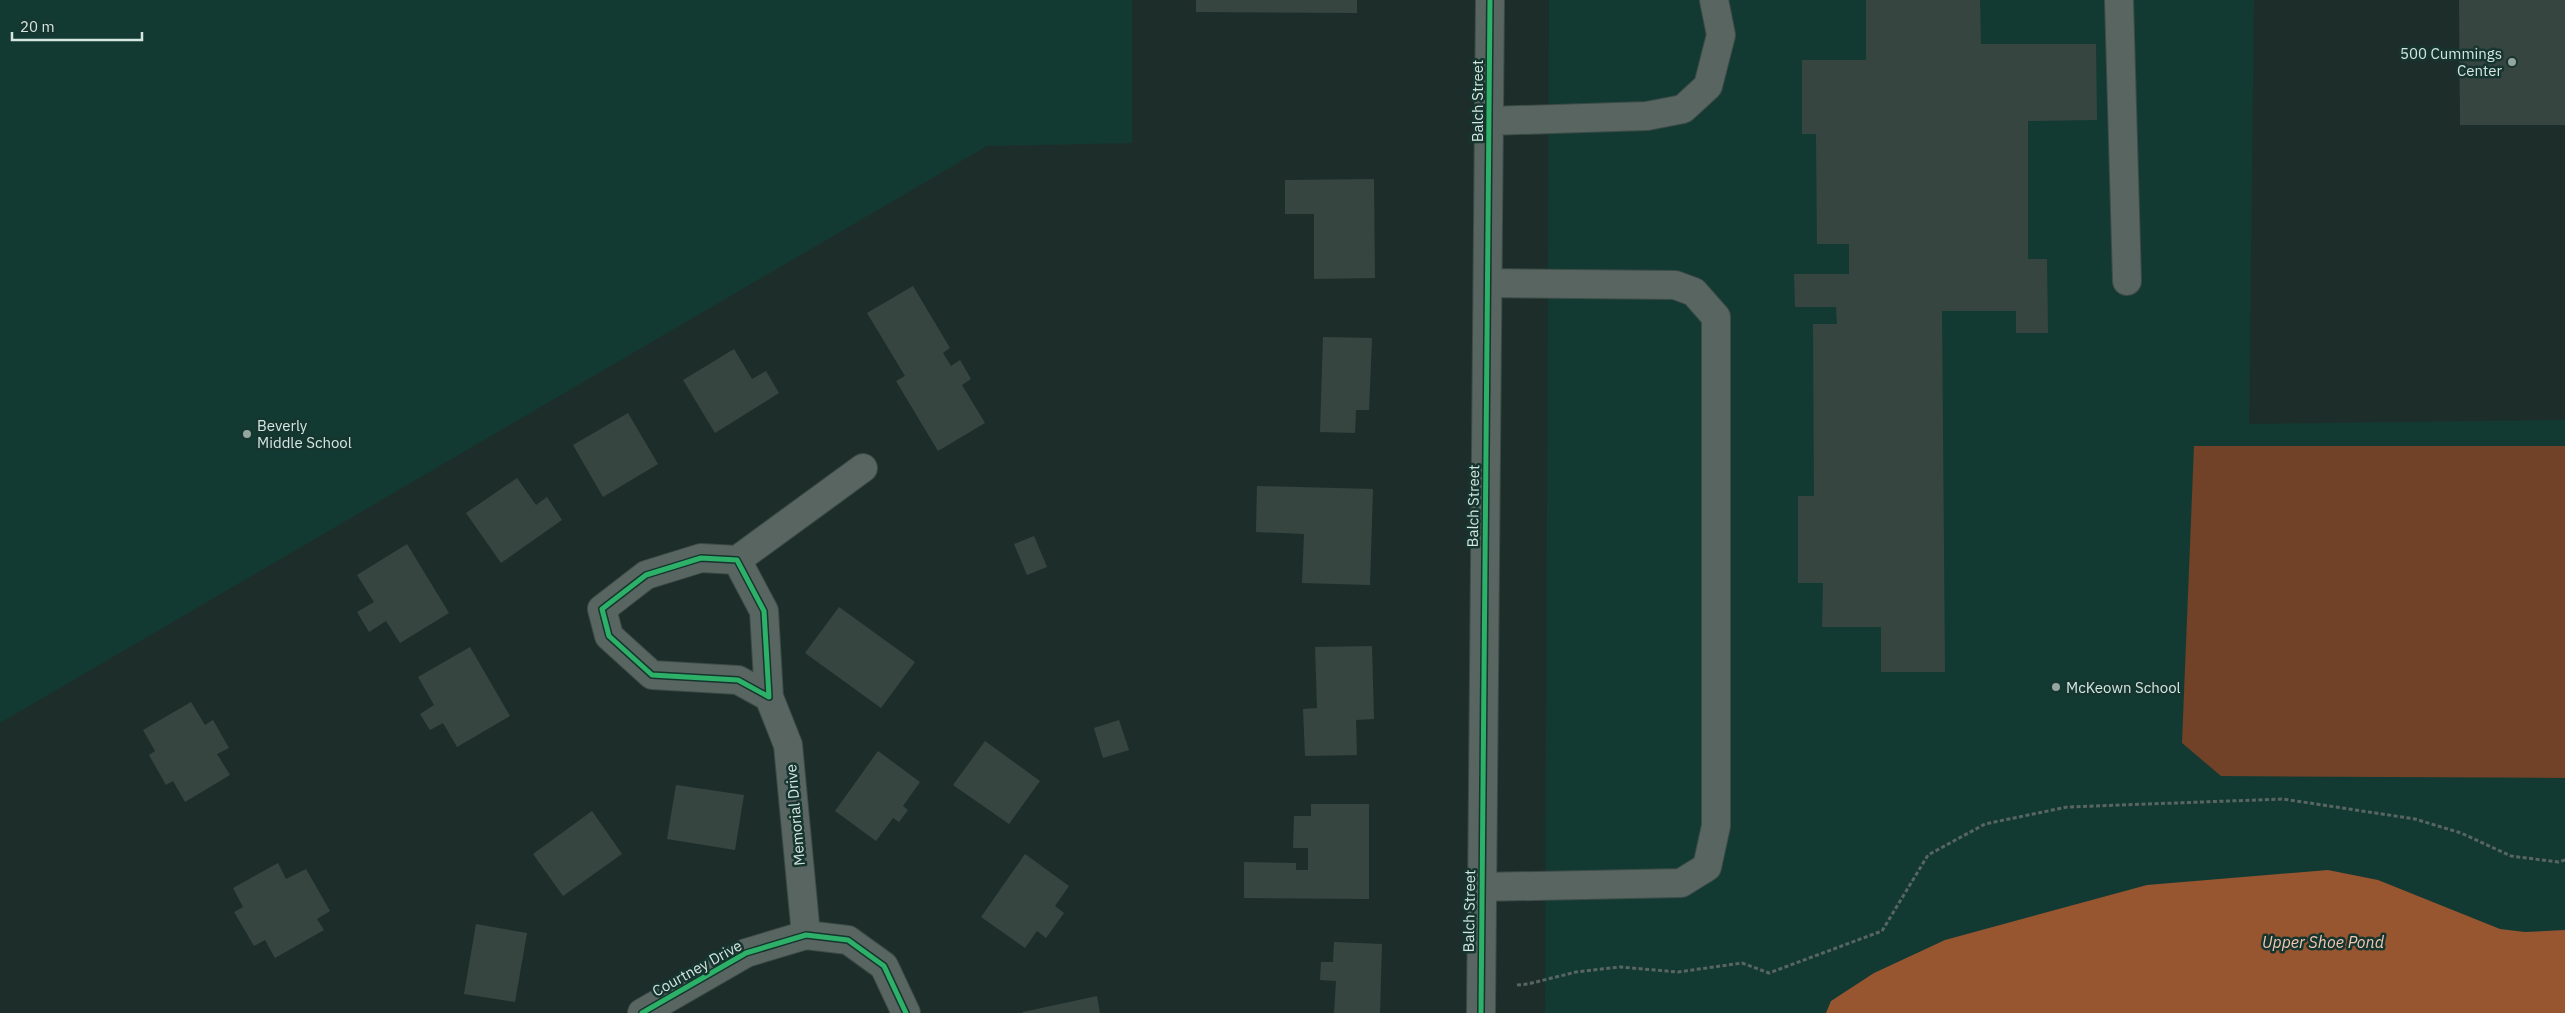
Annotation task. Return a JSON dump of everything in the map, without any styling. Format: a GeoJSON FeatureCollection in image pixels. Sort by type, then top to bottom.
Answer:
{"type":"FeatureCollection","features":[{"type":"Feature","properties":{"kind":"street","name":"Balch Street"},"geometry":{"type":"LineString","coordinates":[[1481,1013],[1490,0]]}},
{"type":"Feature","properties":{"kind":"street"},"geometry":{"type":"LineString","coordinates":[[1490,121],[1647,116],[1684,109],[1708,86],[1721,34],[1714,0]]}},
{"type":"Feature","properties":{"kind":"street"},"geometry":{"type":"LineString","coordinates":[[2119,0],[2127,282]]}},
{"type":"Feature","properties":{"kind":"street"},"geometry":{"type":"LineString","coordinates":[[1482,887],[1681,883],[1707,868],[1716,816],[1716,317],[1694,292],[1675,285],[1488,283]]}},
{"type":"Feature","properties":{"kind":"street"},"geometry":{"type":"LineString","coordinates":[[769,697],[738,680],[652,674],[609,636],[602,609],[646,575],[702,558],[737,560],[862,468]]}},
{"type":"Feature","properties":{"kind":"street","name":"Memorial Drive"},"geometry":{"type":"LineString","coordinates":[[737,560],[764,611],[769,697],[788,744],[806,935]]}},
{"type":"Feature","properties":{"kind":"street","name":"Courtney Drive"},"geometry":{"type":"LineString","coordinates":[[642,1013],[746,953],[806,935],[848,940],[884,966],[906,1013]]}},
{"type":"Feature","properties":{"kind":"path"},"geometry":{"type":"LineString","coordinates":[[1481,986],[1528,984],[1576,972],[1620,967],[1678,972],[1742,963],[1769,972],[1882,931],[1928,855],[1985,824],[2067,807],[2283,799],[2415,819],[2460,833],[2512,856],[2558,862],[2565,860]]}},
{"type":"Feature","properties":{"kind":"shaded area","name":"Beverly Middle School"},"geometry":{"type":"Polygon","coordinates":[[[0,0],[1132,0],[1132,143],[987,146],[0,723],[0,0]]]}},
{"type":"Feature","properties":{"kind":"shaded area","name":"McKeown School"},"geometry":{"type":"Polygon","coordinates":[[[1549,0],[2254,0],[2249,424],[2565,420],[2565,971],[1890,1013],[1545,1013],[1549,0]]]}},
{"type":"Feature","properties":{"kind":"shaded area"},"geometry":{"type":"Polygon","coordinates":[[[2194,446],[2565,446],[2565,778],[2221,776],[2182,743],[2194,446]]]}},
{"type":"Feature","properties":{"kind":"water","name":"Upper Shoe Pond"},"geometry":{"type":"Polygon","coordinates":[[[2328,870],[2378,880],[2500,929],[2525,932],[2565,930],[2565,1013],[1826,1013],[1831,1001],[1874,973],[1945,940],[2147,885],[2328,870]]]}},
{"type":"Feature","properties":{"kind":"building"},"geometry":{"type":"Polygon","coordinates":[[[1196,0],[1357,0],[1357,13],[1196,12],[1196,0]]]}},
{"type":"Feature","properties":{"kind":"building"},"geometry":{"type":"Polygon","coordinates":[[[1866,0],[1980,0],[1981,44],[2096,44],[2097,120],[2028,121],[2028,259],[2047,259],[2048,333],[2016,333],[2016,311],[1942,311],[1945,672],[1881,672],[1881,627],[1822,627],[1823,583],[1798,583],[1798,496],[1814,496],[1813,324],[1837,324],[1836,307],[1795,307],[1794,274],[1849,274],[1849,244],[1817,244],[1816,134],[1802,134],[1802,60],[1866,60],[1866,0]]]}},
{"type":"Feature","properties":{"kind":"building","name":"500 Cummings Center"},"geometry":{"type":"Polygon","coordinates":[[[2459,0],[2565,0],[2565,125],[2460,125],[2459,0]]]}},
{"type":"Feature","properties":{"kind":"building"},"geometry":{"type":"Polygon","coordinates":[[[1374,179],[1375,278],[1314,279],[1314,214],[1285,214],[1285,180],[1374,179]]]}},
{"type":"Feature","properties":{"kind":"building"},"geometry":{"type":"Polygon","coordinates":[[[913,286],[950,348],[943,353],[951,366],[960,360],[971,379],[962,385],[985,423],[938,451],[896,381],[905,376],[867,313],[913,286]]]}},
{"type":"Feature","properties":{"kind":"building"},"geometry":{"type":"Polygon","coordinates":[[[1323,337],[1372,338],[1369,410],[1356,410],[1355,433],[1320,432],[1323,337]]]}},
{"type":"Feature","properties":{"kind":"building"},"geometry":{"type":"Polygon","coordinates":[[[734,349],[752,379],[766,371],[779,393],[715,433],[683,380],[734,349]]]}},
{"type":"Feature","properties":{"kind":"building"},"geometry":{"type":"Polygon","coordinates":[[[628,413],[658,464],[603,497],[573,445],[628,413]]]}},
{"type":"Feature","properties":{"kind":"building"},"geometry":{"type":"Polygon","coordinates":[[[517,478],[536,505],[547,497],[562,520],[501,563],[466,513],[517,478]]]}},
{"type":"Feature","properties":{"kind":"building"},"geometry":{"type":"Polygon","coordinates":[[[1257,486],[1373,489],[1370,585],[1302,583],[1304,534],[1256,532],[1257,486]]]}},
{"type":"Feature","properties":{"kind":"building"},"geometry":{"type":"Polygon","coordinates":[[[1034,536],[1047,567],[1027,575],[1014,544],[1034,536]]]}},
{"type":"Feature","properties":{"kind":"building"},"geometry":{"type":"Polygon","coordinates":[[[407,544],[449,613],[400,643],[386,621],[369,632],[357,612],[374,602],[357,575],[407,544]]]}},
{"type":"Feature","properties":{"kind":"building"},"geometry":{"type":"Polygon","coordinates":[[[839,607],[915,662],[881,708],[805,653],[839,607]]]}},
{"type":"Feature","properties":{"kind":"building"},"geometry":{"type":"Polygon","coordinates":[[[1372,646],[1374,719],[1356,720],[1357,755],[1305,756],[1303,709],[1317,708],[1315,647],[1372,646]]]}},
{"type":"Feature","properties":{"kind":"building"},"geometry":{"type":"Polygon","coordinates":[[[470,647],[510,716],[457,747],[443,723],[430,730],[420,714],[434,705],[418,677],[470,647]]]}},
{"type":"Feature","properties":{"kind":"building"},"geometry":{"type":"Polygon","coordinates":[[[191,702],[205,725],[213,720],[229,748],[217,754],[230,775],[185,802],[173,781],[166,785],[149,755],[155,751],[143,730],[191,702]]]}},
{"type":"Feature","properties":{"kind":"building"},"geometry":{"type":"Polygon","coordinates":[[[1119,720],[1129,750],[1103,758],[1094,728],[1119,720]]]}},
{"type":"Feature","properties":{"kind":"building"},"geometry":{"type":"Polygon","coordinates":[[[985,741],[1040,781],[1009,824],[953,785],[985,741]]]}},
{"type":"Feature","properties":{"kind":"building"},"geometry":{"type":"Polygon","coordinates":[[[878,751],[920,782],[903,806],[908,810],[899,822],[893,818],[876,841],[835,811],[878,751]]]}},
{"type":"Feature","properties":{"kind":"building"},"geometry":{"type":"Polygon","coordinates":[[[676,785],[744,795],[735,850],[667,839],[676,785]]]}},
{"type":"Feature","properties":{"kind":"building"},"geometry":{"type":"Polygon","coordinates":[[[1311,804],[1369,804],[1369,899],[1244,898],[1244,862],[1296,863],[1296,870],[1308,870],[1308,848],[1293,848],[1294,816],[1311,816],[1311,804]]]}},
{"type":"Feature","properties":{"kind":"building"},"geometry":{"type":"Polygon","coordinates":[[[592,811],[622,854],[563,896],[533,854],[592,811]]]}},
{"type":"Feature","properties":{"kind":"building"},"geometry":{"type":"Polygon","coordinates":[[[1025,854],[1069,886],[1055,906],[1064,913],[1046,938],[1037,931],[1025,948],[981,917],[1025,854]]]}},
{"type":"Feature","properties":{"kind":"building"},"geometry":{"type":"Polygon","coordinates":[[[278,863],[286,879],[306,869],[330,911],[317,919],[324,930],[275,958],[265,940],[254,946],[234,912],[243,907],[233,888],[278,863]]]}},
{"type":"Feature","properties":{"kind":"building"},"geometry":{"type":"Polygon","coordinates":[[[476,924],[527,933],[515,1002],[464,994],[476,924]]]}},
{"type":"Feature","properties":{"kind":"building"},"geometry":{"type":"Polygon","coordinates":[[[1334,942],[1382,944],[1380,1013],[1334,1013],[1336,981],[1320,980],[1321,962],[1333,962],[1334,942]]]}},
{"type":"Feature","properties":{"kind":"building"},"geometry":{"type":"Polygon","coordinates":[[[1097,996],[1100,1013],[1023,1013],[1023,1012],[1097,996]]]}},
{"type":"Feature","properties":{"kind":"cycle path"},"geometry":{"type":"LineString","coordinates":[[1481,1013],[1490,0]]}},
{"type":"Feature","properties":{"kind":"cycle path"},"geometry":{"type":"LineString","coordinates":[[701,558],[737,560],[764,611],[769,697],[738,680],[652,675],[609,636],[602,609],[646,575],[701,558]]}},
{"type":"Feature","properties":{"kind":"cycle path"},"geometry":{"type":"LineString","coordinates":[[642,1013],[746,953],[806,935],[848,940],[884,966],[906,1013]]}},
{"type":"Feature","properties":{"kind":"place","name":"500 Cummings Center"},"geometry":{"type":"Point","coordinates":[2512,62]}},
{"type":"Feature","properties":{"kind":"place","name":"Beverly Middle School"},"geometry":{"type":"Point","coordinates":[247,434]}},
{"type":"Feature","properties":{"kind":"place","name":"McKeown School"},"geometry":{"type":"Point","coordinates":[2056,687]}}]}
